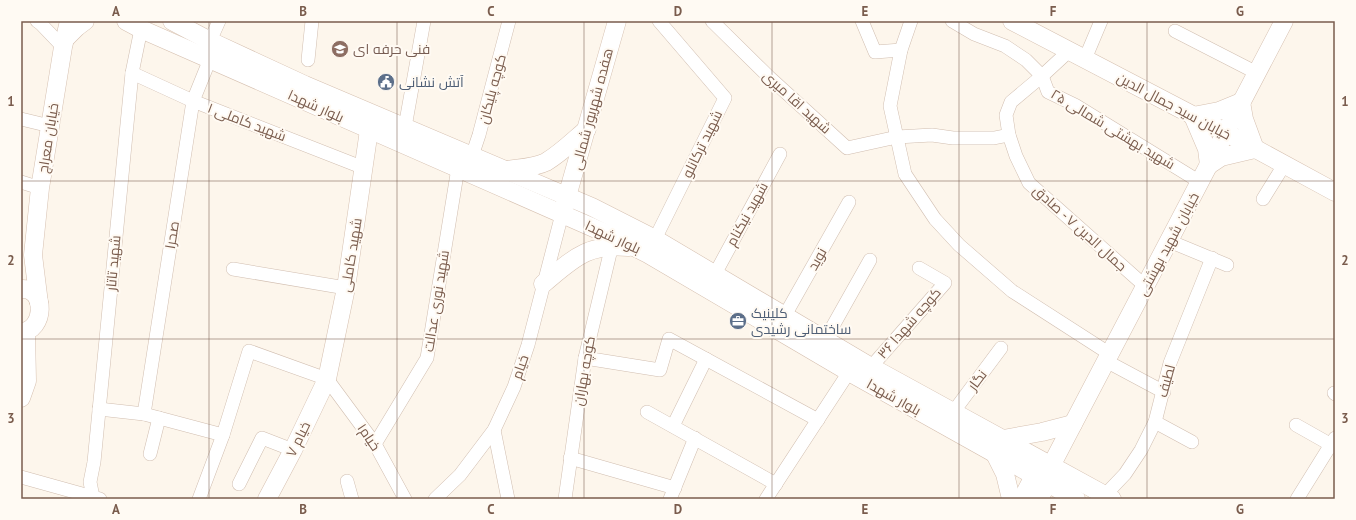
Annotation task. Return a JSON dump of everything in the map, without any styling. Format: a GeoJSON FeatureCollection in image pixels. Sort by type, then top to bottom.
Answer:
{"type":"FeatureCollection","features":[{"type":"Feature","properties":{"kind":"main road","name":"بلوار شهدا"},"geometry":{"type":"LineString","coordinates":[[172,21],[210,41],[305,85],[592,207],[625,240],[655,239],[784,317],[871,367],[954,411],[999,446],[1040,486],[1076,499]]}},
{"type":"Feature","properties":{"kind":"main road","name":"هفده شهریور شمالی"},"geometry":{"type":"LineString","coordinates":[[562,214],[617,21]]}},
{"type":"Feature","properties":{"kind":"main road","name":"خیابان سید جمال الدین"},"geometry":{"type":"LineString","coordinates":[[1012,21],[1335,192]]}},
{"type":"Feature","properties":{"kind":"main road","name":"خیابان شهید بهشتی"},"geometry":{"type":"LineString","coordinates":[[1022,499],[1040,486],[1051,466],[1284,21]]}},
{"type":"Feature","properties":{"kind":"main road","name":"بلوار شهدا"},"geometry":{"type":"LineString","coordinates":[[133,25],[516,194],[625,240],[849,372],[999,446],[1051,466],[1109,497]]}},
{"type":"Feature","properties":{"kind":"main road","name":"خیابان معراج"},"geometry":{"type":"LineString","coordinates":[[33,255],[40,188],[50,126],[69,29]]}},
{"type":"Feature","properties":{"kind":"main road"},"geometry":{"type":"LineString","coordinates":[[1241,102],[1244,119],[1254,149],[1221,156],[1209,165],[1207,149],[1193,116],[1219,111],[1241,102]]}},
{"type":"Feature","properties":{"kind":"main road"},"geometry":{"type":"LineString","coordinates":[[505,170],[530,167],[545,162],[562,151],[587,129]]}},
{"type":"Feature","properties":{"kind":"main road","name":"شهید کاملی"},"geometry":{"type":"LineString","coordinates":[[328,379],[346,288],[370,130]]}},
{"type":"Feature","properties":{"kind":"main road"},"geometry":{"type":"LineString","coordinates":[[516,194],[523,188],[525,181],[524,178]]}},
{"type":"Feature","properties":{"kind":"main road"},"geometry":{"type":"LineString","coordinates":[[544,284],[574,259],[593,249],[625,240]]}},
{"type":"Feature","properties":{"kind":"main road"},"geometry":{"type":"LineString","coordinates":[[21,283],[33,255]]}},
{"type":"Feature","properties":{"kind":"main road"},"geometry":{"type":"LineString","coordinates":[[21,398],[27,381],[24,332],[31,329],[40,312],[33,255]]}},
{"type":"Feature","properties":{"kind":"main road"},"geometry":{"type":"LineString","coordinates":[[21,289],[30,290],[34,293],[39,302]]}},
{"type":"Feature","properties":{"kind":"main road","name":"خیام ۷"},"geometry":{"type":"LineString","coordinates":[[267,499],[328,379]]}},
{"type":"Feature","properties":{"kind":"main road"},"geometry":{"type":"LineString","coordinates":[[1011,499],[999,446],[1042,432],[1074,424]]}},
{"type":"Feature","properties":{"kind":"street"},"geometry":{"type":"LineString","coordinates":[[37,21],[41,24],[69,29]]}},
{"type":"Feature","properties":{"kind":"street"},"geometry":{"type":"LineString","coordinates":[[210,41],[218,21]]}},
{"type":"Feature","properties":{"kind":"street"},"geometry":{"type":"LineString","coordinates":[[308,60],[312,21]]}},
{"type":"Feature","properties":{"kind":"street"},"geometry":{"type":"LineString","coordinates":[[405,127],[424,21]]}},
{"type":"Feature","properties":{"kind":"street","name":"کوچه پلیکان"},"geometry":{"type":"LineString","coordinates":[[472,156],[479,135],[509,21]]}},
{"type":"Feature","properties":{"kind":"street","name":"شهید ترکانلو"},"geometry":{"type":"LineString","coordinates":[[655,239],[725,98],[659,21]]}},
{"type":"Feature","properties":{"kind":"street"},"geometry":{"type":"LineString","coordinates":[[862,21],[874,52],[901,50]]}},
{"type":"Feature","properties":{"kind":"street"},"geometry":{"type":"LineString","coordinates":[[911,21],[901,50],[890,106],[905,174],[935,219],[959,246],[1012,291],[1108,357],[1164,392]]}},
{"type":"Feature","properties":{"kind":"street","name":"۲۵ شهید بهشتی شمالی"},"geometry":{"type":"LineString","coordinates":[[952,21],[974,34],[1005,46],[1026,60],[1042,76],[1048,92],[1075,105],[1200,182]]}},
{"type":"Feature","properties":{"kind":"street"},"geometry":{"type":"LineString","coordinates":[[1085,59],[1101,21]]}},
{"type":"Feature","properties":{"kind":"street","name":"شهید اقا میری"},"geometry":{"type":"LineString","coordinates":[[718,23],[769,77],[848,148],[897,137]]}},
{"type":"Feature","properties":{"kind":"street","name":"شهید تاتار"},"geometry":{"type":"LineString","coordinates":[[97,498],[90,482],[94,462],[132,73],[133,25]]}},
{"type":"Feature","properties":{"kind":"street"},"geometry":{"type":"LineString","coordinates":[[1175,31],[1257,73]]}},
{"type":"Feature","properties":{"kind":"street","name":"جمال الدین ۷ - صادق"},"geometry":{"type":"LineString","coordinates":[[1069,51],[1011,102],[1006,115],[1009,135],[1016,156],[1029,183],[1145,286]]}},
{"type":"Feature","properties":{"kind":"street","name":"صحرا"},"geometry":{"type":"LineString","coordinates":[[144,414],[193,101],[210,59]]}},
{"type":"Feature","properties":{"kind":"street","name":"شهید کاملی ۱"},"geometry":{"type":"LineString","coordinates":[[132,73],[193,101],[364,168]]}},
{"type":"Feature","properties":{"kind":"street"},"geometry":{"type":"LineString","coordinates":[[21,119],[50,126]]}},
{"type":"Feature","properties":{"kind":"street"},"geometry":{"type":"LineString","coordinates":[[897,137],[932,135],[953,138],[994,138],[1009,135]]}},
{"type":"Feature","properties":{"kind":"street","name":"شهید نیکنام"},"geometry":{"type":"LineString","coordinates":[[715,274],[780,154]]}},
{"type":"Feature","properties":{"kind":"street"},"geometry":{"type":"LineString","coordinates":[[1263,199],[1284,165]]}},
{"type":"Feature","properties":{"kind":"street","name":"شهید نوری عدالت"},"geometry":{"type":"LineString","coordinates":[[375,444],[427,358],[458,168]]}},
{"type":"Feature","properties":{"kind":"street"},"geometry":{"type":"LineString","coordinates":[[21,182],[40,188]]}},
{"type":"Feature","properties":{"kind":"street","name":"نوید"},"geometry":{"type":"LineString","coordinates":[[784,317],[849,202]]}},
{"type":"Feature","properties":{"kind":"street","name":"خیام"},"geometry":{"type":"LineString","coordinates":[[436,499],[460,475],[494,430],[514,387],[526,352],[562,214]]}},
{"type":"Feature","properties":{"kind":"street","name":"کوچه بهاران"},"geometry":{"type":"LineString","coordinates":[[565,499],[585,358],[625,240]]}},
{"type":"Feature","properties":{"kind":"street"},"geometry":{"type":"LineString","coordinates":[[1169,241],[1227,265]]}},
{"type":"Feature","properties":{"kind":"street","name":"لطیف"},"geometry":{"type":"LineString","coordinates":[[1109,497],[1141,450],[1155,422],[1164,392],[1170,364],[1212,258]]}},
{"type":"Feature","properties":{"kind":"street"},"geometry":{"type":"LineString","coordinates":[[825,340],[870,260]]}},
{"type":"Feature","properties":{"kind":"street","name":"کوچه شهدا ۳۶"},"geometry":{"type":"LineString","coordinates":[[871,367],[944,283],[919,268]]}},
{"type":"Feature","properties":{"kind":"street"},"geometry":{"type":"LineString","coordinates":[[233,269],[346,288]]}},
{"type":"Feature","properties":{"kind":"street"},"geometry":{"type":"LineString","coordinates":[[585,358],[660,370],[669,339],[818,420]]}},
{"type":"Feature","properties":{"kind":"street","name":"نگار"},"geometry":{"type":"LineString","coordinates":[[954,411],[1001,348]]}},
{"type":"Feature","properties":{"kind":"street"},"geometry":{"type":"LineString","coordinates":[[199,499],[223,435],[249,351],[328,379]]}},
{"type":"Feature","properties":{"kind":"street"},"geometry":{"type":"LineString","coordinates":[[673,426],[706,359]]}},
{"type":"Feature","properties":{"kind":"street"},"geometry":{"type":"LineString","coordinates":[[766,499],[849,372]]}},
{"type":"Feature","properties":{"kind":"street","name":"خیام۱"},"geometry":{"type":"LineString","coordinates":[[328,379],[375,444],[405,499]]}},
{"type":"Feature","properties":{"kind":"street"},"geometry":{"type":"LineString","coordinates":[[99,409],[144,414],[223,435]]}},
{"type":"Feature","properties":{"kind":"street"},"geometry":{"type":"LineString","coordinates":[[647,412],[776,484]]}},
{"type":"Feature","properties":{"kind":"street"},"geometry":{"type":"LineString","coordinates":[[150,454],[159,418]]}},
{"type":"Feature","properties":{"kind":"street"},"geometry":{"type":"LineString","coordinates":[[1155,422],[1192,442]]}},
{"type":"Feature","properties":{"kind":"street"},"geometry":{"type":"LineString","coordinates":[[1296,425],[1334,444],[1297,499]]}},
{"type":"Feature","properties":{"kind":"street"},"geometry":{"type":"LineString","coordinates":[[494,430],[508,499]]}},
{"type":"Feature","properties":{"kind":"street"},"geometry":{"type":"LineString","coordinates":[[239,484],[262,438],[293,450]]}},
{"type":"Feature","properties":{"kind":"street"},"geometry":{"type":"LineString","coordinates":[[570,458],[672,493],[695,438]]}},
{"type":"Feature","properties":{"kind":"street"},"geometry":{"type":"LineString","coordinates":[[21,477],[97,498]]}},
{"type":"Feature","properties":{"kind":"street"},"geometry":{"type":"LineString","coordinates":[[347,481],[352,499]]}},
{"type":"Feature","properties":{"kind":"place","name":"فنی حرفه ای"},"geometry":{"type":"Point","coordinates":[340,49]}},
{"type":"Feature","properties":{"kind":"place","name":"آتش نشانی"},"geometry":{"type":"Point","coordinates":[386,82]}},
{"type":"Feature","properties":{"kind":"place","name":"کلینیک ساختمانی رشیدی"},"geometry":{"type":"Point","coordinates":[738,321]}}]}
